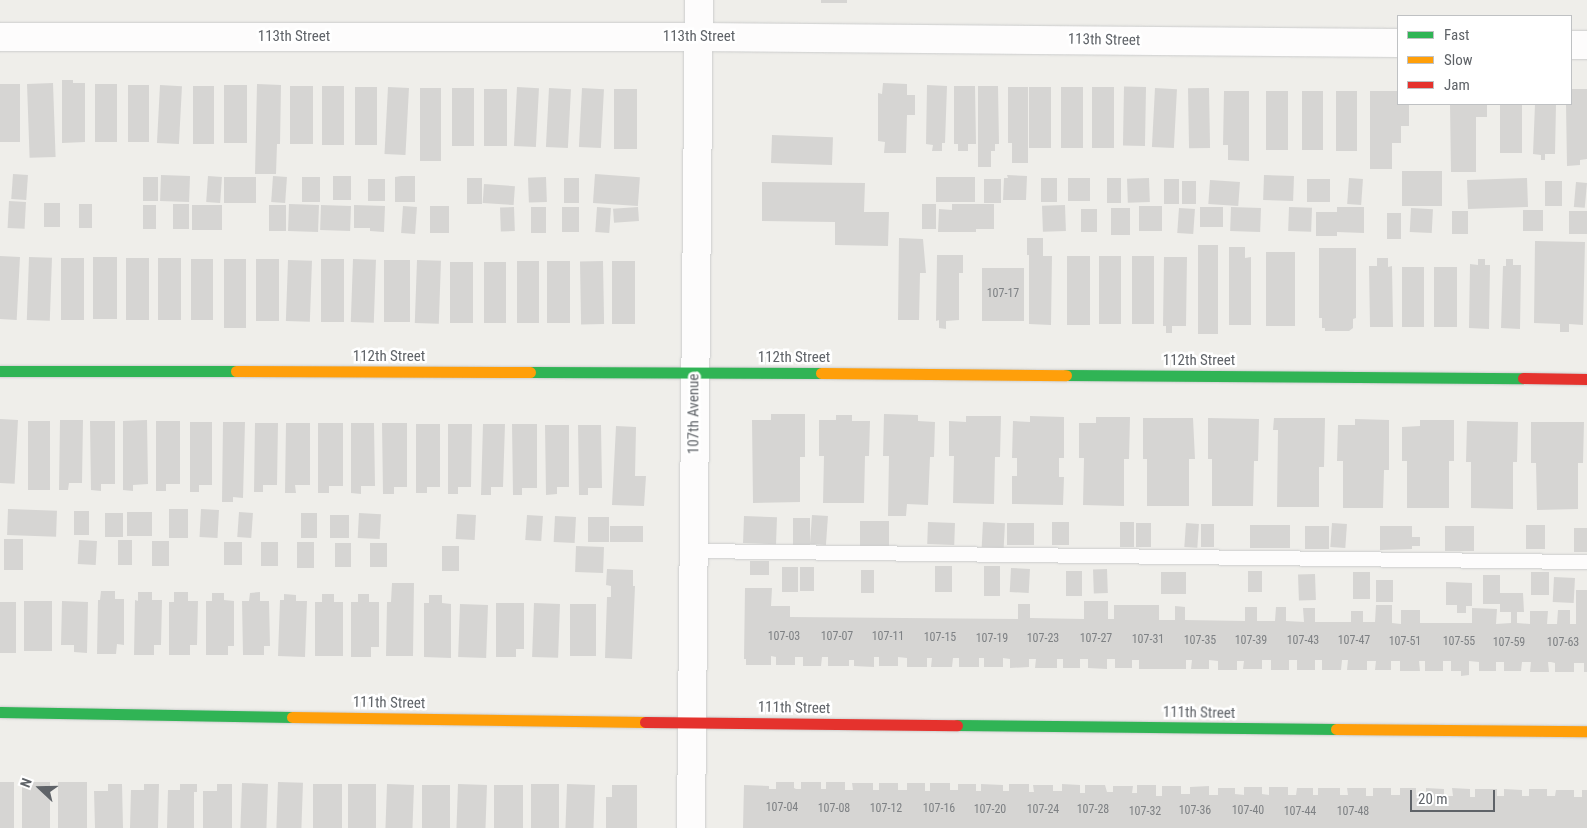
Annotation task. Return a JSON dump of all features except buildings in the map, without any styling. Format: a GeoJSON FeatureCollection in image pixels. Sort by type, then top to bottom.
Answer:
{"type":"FeatureCollection","features":[{"type":"Feature","properties":{"kind":"street","name":"107th Avenue"},"geometry":{"type":"LineString","coordinates":[[691,828],[699,0]]}},
{"type":"Feature","properties":{"kind":"street","name":"113th Street"},"geometry":{"type":"LineString","coordinates":[[0,37],[698,36],[1397,43]]}},
{"type":"Feature","properties":{"kind":"street"},"geometry":{"type":"LineString","coordinates":[[1572,45],[1587,45]]}},
{"type":"Feature","properties":{"kind":"street","name":"112th Street"},"geometry":{"type":"LineString","coordinates":[[0,371],[695,372],[1587,378]]}},
{"type":"Feature","properties":{"kind":"street","name":"111th Street"},"geometry":{"type":"LineString","coordinates":[[0,712],[1587,732]]}},
{"type":"Feature","properties":{"kind":"lane"},"geometry":{"type":"LineString","coordinates":[[694,551],[1587,562]]}},
{"type":"Feature","properties":{"kind":"traffic: fast"},"geometry":{"type":"LineString","coordinates":[[0,371],[236,371]]}},
{"type":"Feature","properties":{"kind":"traffic: fast"},"geometry":{"type":"LineString","coordinates":[[530,372],[821,373]]}},
{"type":"Feature","properties":{"kind":"traffic: fast"},"geometry":{"type":"LineString","coordinates":[[1066,375],[1523,378]]}},
{"type":"Feature","properties":{"kind":"traffic: fast"},"geometry":{"type":"LineString","coordinates":[[0,712],[292,717]]}},
{"type":"Feature","properties":{"kind":"traffic: fast"},"geometry":{"type":"LineString","coordinates":[[957,725],[1336,729]]}},
{"type":"Feature","properties":{"kind":"traffic: slow"},"geometry":{"type":"LineString","coordinates":[[236,371],[530,372]]}},
{"type":"Feature","properties":{"kind":"traffic: slow"},"geometry":{"type":"LineString","coordinates":[[821,373],[1066,375]]}},
{"type":"Feature","properties":{"kind":"traffic: slow"},"geometry":{"type":"LineString","coordinates":[[292,717],[645,722]]}},
{"type":"Feature","properties":{"kind":"traffic: slow"},"geometry":{"type":"LineString","coordinates":[[1336,729],[1587,731]]}},
{"type":"Feature","properties":{"kind":"traffic: jam"},"geometry":{"type":"LineString","coordinates":[[1523,378],[1587,379]]}},
{"type":"Feature","properties":{"kind":"traffic: jam"},"geometry":{"type":"LineString","coordinates":[[645,722],[957,725]]}}]}
